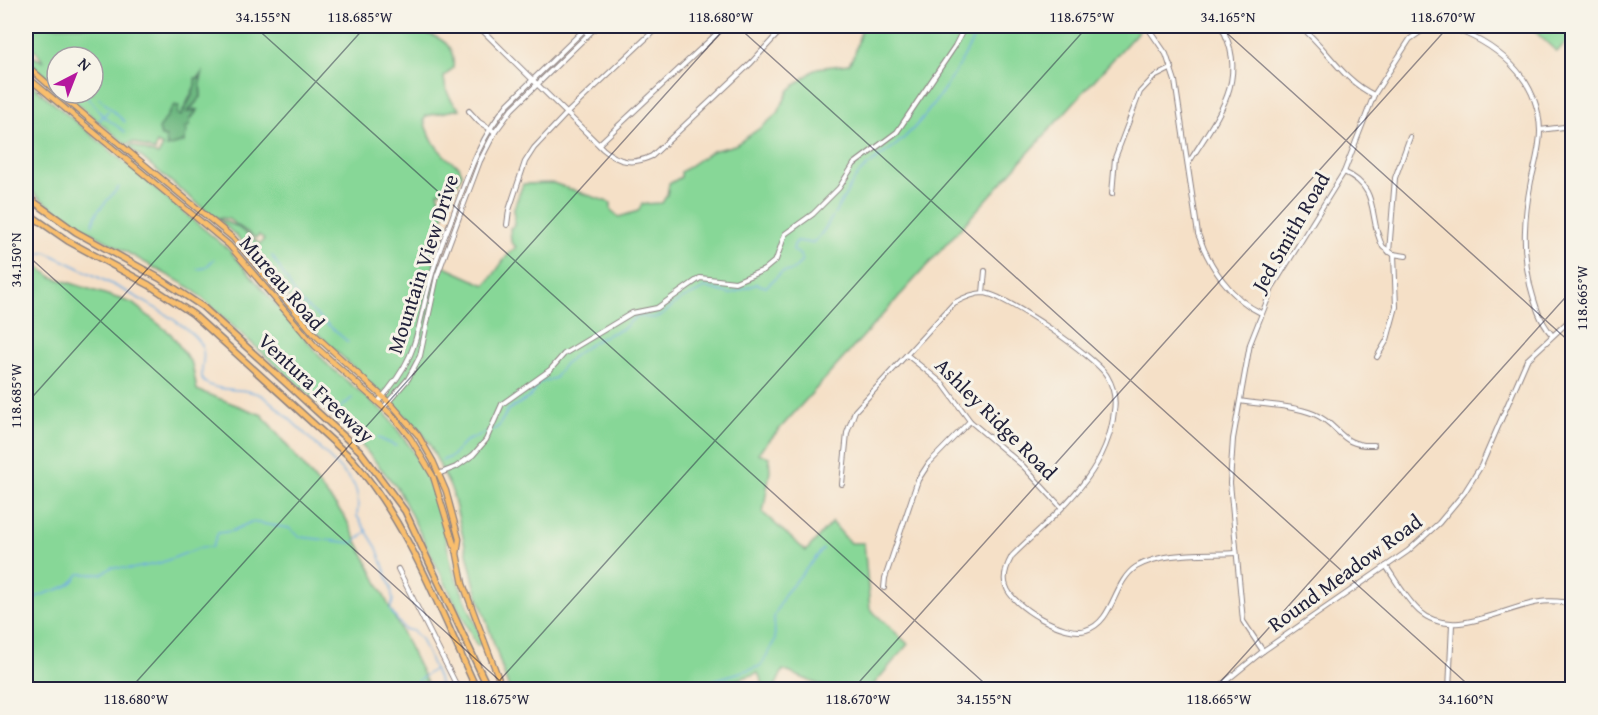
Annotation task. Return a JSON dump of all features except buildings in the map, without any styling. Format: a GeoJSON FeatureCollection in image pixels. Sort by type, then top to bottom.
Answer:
{"type":"FeatureCollection","features":[{"type":"Feature","properties":{"kind":"highway","name":"Ventura Freeway"},"geometry":{"type":"LineString","coordinates":[[26,196],[75,232],[159,278],[203,308],[360,451],[378,471],[405,512],[489,690]]}},
{"type":"Feature","properties":{"kind":"highway","name":"Ventura Freeway"},"geometry":{"type":"LineString","coordinates":[[26,212],[68,241],[149,285],[193,314],[351,458],[369,479],[395,518],[477,690]]}},
{"type":"Feature","properties":{"kind":"main road","name":"Mureau Road"},"geometry":{"type":"LineString","coordinates":[[26,64],[45,82]]}},
{"type":"Feature","properties":{"kind":"main road","name":"Mureau Road"},"geometry":{"type":"LineString","coordinates":[[26,76],[229,245],[308,338],[384,407],[411,439],[433,476],[457,554],[463,584],[503,690]]}},
{"type":"Feature","properties":{"kind":"main road","name":"Mureau Road"},"geometry":{"type":"LineString","coordinates":[[72,105],[234,238],[314,334],[389,401],[417,435],[439,474],[459,539],[457,554]]}},
{"type":"Feature","properties":{"kind":"street"},"geometry":{"type":"LineString","coordinates":[[478,26],[612,157],[627,163],[640,162],[652,156],[751,63],[785,26]]}},
{"type":"Feature","properties":{"kind":"street"},"geometry":{"type":"LineString","coordinates":[[580,26],[588,34]]}},
{"type":"Feature","properties":{"kind":"street","name":"Mountain View Drive"},"geometry":{"type":"LineString","coordinates":[[378,402],[399,377],[412,354],[432,273],[474,157],[508,104],[588,26]]}},
{"type":"Feature","properties":{"kind":"street","name":"Mountain View Drive"},"geometry":{"type":"LineString","coordinates":[[384,407],[408,379],[420,356],[437,276],[480,161],[495,132],[512,109],[597,26]]}},
{"type":"Feature","properties":{"kind":"street"},"geometry":{"type":"LineString","coordinates":[[507,225],[509,210],[525,162],[544,134],[659,26]]}},
{"type":"Feature","properties":{"kind":"street"},"geometry":{"type":"LineString","coordinates":[[599,144],[725,26]]}},
{"type":"Feature","properties":{"kind":"street"},"geometry":{"type":"LineString","coordinates":[[433,476],[465,462],[491,431],[502,404],[550,370],[564,354],[604,328],[632,313],[657,308],[700,278],[705,277],[730,283],[764,270],[778,256],[785,234],[813,214],[839,188],[854,164],[897,132],[950,54],[965,26]]}},
{"type":"Feature","properties":{"kind":"street"},"geometry":{"type":"LineString","coordinates":[[1188,165],[1232,85],[1234,60],[1221,26]]}},
{"type":"Feature","properties":{"kind":"street","name":"Jed Smith Road"},"geometry":{"type":"LineString","coordinates":[[1263,651],[1243,621],[1230,483],[1233,439],[1250,344],[1273,286],[1344,172],[1374,95],[1418,28],[1429,26]]}},
{"type":"Feature","properties":{"kind":"street"},"geometry":{"type":"LineString","coordinates":[[1445,26],[1488,45],[1518,70],[1534,99],[1540,130],[1525,217],[1524,249],[1535,306],[1552,335]]}},
{"type":"Feature","properties":{"kind":"street"},"geometry":{"type":"LineString","coordinates":[[1301,27],[1317,41],[1348,79],[1374,95]]}},
{"type":"Feature","properties":{"kind":"street"},"geometry":{"type":"LineString","coordinates":[[1148,28],[1164,50],[1172,68],[1198,234],[1203,247],[1239,300],[1262,313]]}},
{"type":"Feature","properties":{"kind":"street"},"geometry":{"type":"LineString","coordinates":[[1112,194],[1115,158],[1140,92],[1154,77],[1172,68]]}},
{"type":"Feature","properties":{"kind":"street"},"geometry":{"type":"LineString","coordinates":[[469,111],[495,132]]}},
{"type":"Feature","properties":{"kind":"street"},"geometry":{"type":"LineString","coordinates":[[1540,130],[1572,126]]}},
{"type":"Feature","properties":{"kind":"street"},"geometry":{"type":"LineString","coordinates":[[1377,357],[1387,340],[1396,308],[1391,253],[1395,178],[1410,137]]}},
{"type":"Feature","properties":{"kind":"street"},"geometry":{"type":"LineString","coordinates":[[1344,172],[1362,183],[1369,194],[1379,240],[1391,253],[1406,255]]}},
{"type":"Feature","properties":{"kind":"street"},"geometry":{"type":"LineString","coordinates":[[983,293],[985,271]]}},
{"type":"Feature","properties":{"kind":"street"},"geometry":{"type":"LineString","coordinates":[[842,484],[847,433],[851,417],[954,303],[983,293],[1009,302],[1089,356],[1108,376],[1112,388],[1114,413],[1097,466],[1081,489],[1012,556],[1005,574],[1005,586],[1018,604],[1064,630],[1083,631],[1092,628],[1106,614],[1126,577],[1146,563],[1166,558],[1236,553]]}},
{"type":"Feature","properties":{"kind":"street","name":"Round Meadow Road"},"geometry":{"type":"LineString","coordinates":[[1215,690],[1263,651],[1386,566],[1431,531],[1468,488],[1492,445],[1523,368],[1534,352],[1572,318]]}},
{"type":"Feature","properties":{"kind":"street","name":"Ashley Ridge Road"},"geometry":{"type":"LineString","coordinates":[[907,355],[948,389],[970,421],[1023,466],[1061,507]]}},
{"type":"Feature","properties":{"kind":"street"},"geometry":{"type":"LineString","coordinates":[[1240,401],[1306,411],[1317,415],[1351,443],[1374,445]]}},
{"type":"Feature","properties":{"kind":"street"},"geometry":{"type":"LineString","coordinates":[[884,588],[885,578],[918,480],[929,463],[970,421]]}},
{"type":"Feature","properties":{"kind":"street"},"geometry":{"type":"LineString","coordinates":[[1386,566],[1419,611],[1433,620],[1452,624],[1538,602],[1572,603]]}},
{"type":"Feature","properties":{"kind":"street"},"geometry":{"type":"LineString","coordinates":[[398,569],[421,620],[459,690]]}},
{"type":"Feature","properties":{"kind":"street"},"geometry":{"type":"LineString","coordinates":[[1449,690],[1452,624]]}},
{"type":"Feature","properties":{"kind":"green space"},"geometry":{"type":"Polygon","coordinates":[[[26,26],[413,26],[418,32],[439,38],[445,42],[452,53],[453,68],[444,77],[453,103],[460,109],[426,116],[424,120],[437,147],[459,166],[462,174],[454,190],[438,192],[444,215],[434,237],[432,261],[485,285],[516,247],[511,242],[510,228],[514,226],[514,208],[523,184],[553,183],[611,203],[611,210],[619,217],[638,211],[642,204],[662,203],[667,195],[669,184],[681,177],[681,172],[712,151],[735,145],[763,126],[778,113],[789,90],[817,68],[849,64],[855,53],[862,26],[1143,26],[758,453],[769,457],[770,471],[763,513],[806,551],[832,522],[850,543],[864,543],[870,609],[908,644],[869,690],[830,689],[783,670],[774,689],[765,689],[758,673],[708,689],[509,689],[475,586],[452,491],[421,431],[317,333],[248,247],[218,219],[236,226],[260,244],[264,239],[259,235],[256,238],[228,219],[214,217],[129,147],[132,145],[158,155],[163,146],[157,143],[155,151],[133,142],[126,144],[79,105],[105,105],[105,45],[45,45],[45,76],[26,59],[26,53],[44,62],[36,51],[26,45],[26,26]],[[200,75],[180,117],[176,114],[168,114],[162,125],[160,133],[161,136],[167,137],[167,147],[184,142],[186,132],[184,128],[198,110],[194,109],[186,114],[201,97],[200,75]]]}},
{"type":"Feature","properties":{"kind":"green space"},"geometry":{"type":"Polygon","coordinates":[[[1529,26],[1572,26],[1572,35],[1557,52],[1529,26]]]}},
{"type":"Feature","properties":{"kind":"green space"},"geometry":{"type":"Polygon","coordinates":[[[203,71],[200,83],[201,97],[187,112],[198,110],[190,119],[190,126],[184,128],[187,131],[184,142],[167,147],[166,137],[161,136],[159,129],[174,105],[179,106],[177,114],[181,116],[193,93],[195,78],[200,78],[203,71]]]}},
{"type":"Feature","properties":{"kind":"green space"},"geometry":{"type":"Polygon","coordinates":[[[26,80],[45,96],[45,105],[56,105],[229,250],[328,365],[385,413],[411,448],[434,492],[453,570],[483,642],[477,646],[398,489],[354,436],[191,288],[74,223],[26,188],[26,80]]]}},
{"type":"Feature","properties":{"kind":"green space"},"geometry":{"type":"Polygon","coordinates":[[[26,258],[52,277],[132,303],[171,334],[192,364],[197,390],[262,415],[345,517],[430,689],[26,689],[26,258]]]}},
{"type":"Feature","properties":{"kind":"waterway"},"geometry":{"type":"LineString","coordinates":[[492,430],[498,427],[508,410],[530,397],[539,383],[555,378],[574,355],[592,343],[622,329],[635,318],[661,316],[679,301],[705,287],[730,294],[757,284],[766,287],[782,272],[792,271],[802,261],[800,255],[793,250],[797,241],[811,243],[816,240],[857,176],[915,127],[937,100],[956,71],[980,26]]}},
{"type":"Feature","properties":{"kind":"waterway"},"geometry":{"type":"LineString","coordinates":[[105,104],[125,122]]}},
{"type":"Feature","properties":{"kind":"waterway"},"geometry":{"type":"LineString","coordinates":[[94,105],[103,116],[125,132]]}},
{"type":"Feature","properties":{"kind":"waterway"},"geometry":{"type":"LineString","coordinates":[[99,121],[108,111]]}},
{"type":"Feature","properties":{"kind":"waterway"},"geometry":{"type":"LineString","coordinates":[[92,225],[97,212],[119,187]]}},
{"type":"Feature","properties":{"kind":"waterway"},"geometry":{"type":"LineString","coordinates":[[26,258],[46,252],[130,294],[175,320],[201,345],[204,354],[203,381],[224,389],[254,392],[261,395],[338,467],[356,489],[357,516],[377,548],[391,588],[393,601],[390,610],[404,629],[413,631],[421,639],[443,690]]}},
{"type":"Feature","properties":{"kind":"waterway"},"geometry":{"type":"LineString","coordinates":[[272,256],[299,300],[348,342]]}},
{"type":"Feature","properties":{"kind":"waterway"},"geometry":{"type":"LineString","coordinates":[[197,269],[205,268],[214,259]]}},
{"type":"Feature","properties":{"kind":"waterway"},"geometry":{"type":"LineString","coordinates":[[337,411],[352,398]]}},
{"type":"Feature","properties":{"kind":"waterway"},"geometry":{"type":"LineString","coordinates":[[441,461],[451,457],[466,441],[487,432]]}},
{"type":"Feature","properties":{"kind":"waterway"},"geometry":{"type":"LineString","coordinates":[[378,438],[396,446]]}},
{"type":"Feature","properties":{"kind":"waterway"},"geometry":{"type":"LineString","coordinates":[[26,606],[35,598],[70,584],[79,574],[102,574],[112,567],[131,569],[160,563],[202,547],[212,547],[218,533],[232,531],[251,522],[289,528],[300,537],[353,543],[367,531]]}},
{"type":"Feature","properties":{"kind":"waterway"},"geometry":{"type":"LineString","coordinates":[[706,690],[714,680],[761,666],[775,640],[774,617],[784,595],[823,549]]}},
{"type":"Feature","properties":{"kind":"waterway"},"geometry":{"type":"LineString","coordinates":[[414,690],[419,680],[434,669]]}}]}
